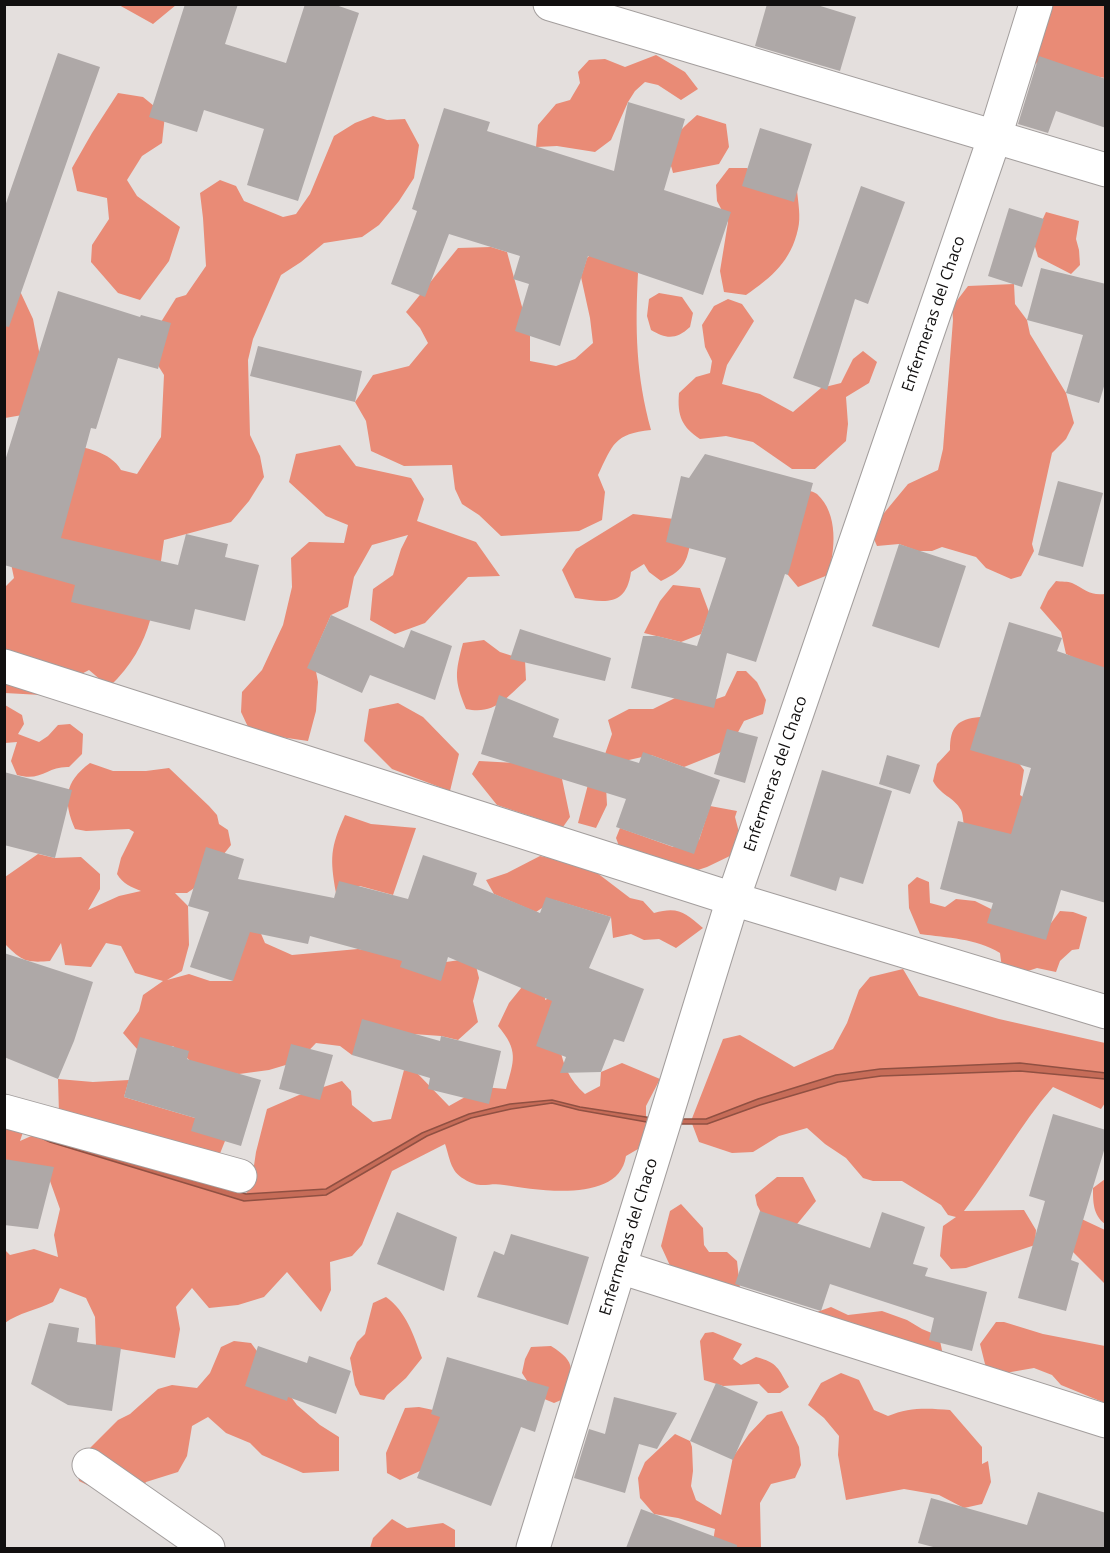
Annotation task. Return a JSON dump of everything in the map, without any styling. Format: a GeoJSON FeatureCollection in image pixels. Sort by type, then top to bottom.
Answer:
{"type":"FeatureCollection","features":[{"type":"Feature","properties":{"kind":"street"},"geometry":{"type":"LineString","coordinates":[[550,4],[1106,170]]}},
{"type":"Feature","properties":{"kind":"street","name":"Enfermeras del Chaco"},"geometry":{"type":"LineString","coordinates":[[533,1548],[733,899],[995,136],[1036,4]]}},
{"type":"Feature","properties":{"kind":"street"},"geometry":{"type":"LineString","coordinates":[[4,666],[733,899],[1106,1012]]}},
{"type":"Feature","properties":{"kind":"street"},"geometry":{"type":"LineString","coordinates":[[4,1111],[240,1176]]}},
{"type":"Feature","properties":{"kind":"street"},"geometry":{"type":"LineString","coordinates":[[620,1267],[1106,1421]]}},
{"type":"Feature","properties":{"kind":"street"},"geometry":{"type":"LineString","coordinates":[[89,1465],[208,1548]]}},
{"type":"Feature","properties":{"kind":"shaded area"},"geometry":{"type":"Polygon","coordinates":[[[119,5],[176,5],[153,24],[119,5]]]}},
{"type":"Feature","properties":{"kind":"shaded area"},"geometry":{"type":"Polygon","coordinates":[[[1052,5],[1105,5],[1105,78],[1037,65],[1032,48],[1052,5]]]}},
{"type":"Feature","properties":{"kind":"shaded area"},"geometry":{"type":"Polygon","coordinates":[[[656,55],[685,72],[698,89],[681,100],[658,85],[645,82],[628,102],[611,140],[595,152],[557,146],[536,147],[538,125],[556,104],[570,100],[580,83],[578,72],[589,60],[605,59],[625,67],[656,55]]]}},
{"type":"Feature","properties":{"kind":"shaded area"},"geometry":{"type":"Polygon","coordinates":[[[118,93],[143,97],[165,115],[162,143],[142,156],[127,180],[137,196],[180,227],[169,261],[140,300],[118,293],[91,262],[92,245],[109,219],[107,198],[77,191],[72,168],[118,93]]]}},
{"type":"Feature","properties":{"kind":"shaded area"},"geometry":{"type":"Polygon","coordinates":[[[697,115],[726,124],[729,147],[719,164],[673,173],[668,156],[669,148],[679,132],[697,115]]]}},
{"type":"Feature","properties":{"kind":"shaded area"},"geometry":{"type":"Polygon","coordinates":[[[373,116],[387,120],[405,119],[419,145],[414,178],[379,225],[362,237],[324,243],[281,275],[253,339],[248,360],[250,435],[260,456],[264,477],[249,501],[231,522],[164,540],[155,601],[144,637],[136,654],[109,687],[89,670],[41,695],[5,693],[5,587],[14,578],[10,559],[65,443],[104,454],[121,470],[137,474],[161,437],[164,375],[149,351],[156,330],[176,298],[186,295],[206,266],[200,193],[220,180],[236,186],[244,201],[283,217],[296,214],[310,194],[334,136],[355,123],[373,116]]]}},
{"type":"Feature","properties":{"kind":"shaded area"},"geometry":{"type":"Polygon","coordinates":[[[729,168],[747,168],[763,182],[797,190],[799,224],[791,250],[772,275],[746,295],[724,292],[720,271],[728,222],[717,201],[716,185],[729,168]]]}},
{"type":"Feature","properties":{"kind":"shaded area"},"geometry":{"type":"Polygon","coordinates":[[[1046,212],[1079,221],[1076,239],[1080,265],[1071,274],[1038,257],[1033,240],[1046,212]]]}},
{"type":"Feature","properties":{"kind":"shaded area"},"geometry":{"type":"Polygon","coordinates":[[[607,239],[638,273],[638,352],[642,390],[651,430],[629,434],[616,442],[607,455],[598,475],[605,492],[602,520],[579,531],[501,536],[479,515],[462,504],[455,489],[452,465],[404,466],[371,451],[366,421],[355,402],[373,375],[409,366],[428,343],[420,328],[406,312],[458,248],[491,247],[507,252],[530,336],[530,361],[556,366],[575,359],[593,343],[581,277],[587,258],[607,239]]]}},
{"type":"Feature","properties":{"kind":"shaded area"},"geometry":{"type":"Polygon","coordinates":[[[1014,284],[1015,304],[1027,320],[1030,334],[1066,393],[1074,423],[1066,439],[1052,453],[1032,544],[1034,551],[1021,576],[1011,579],[986,568],[976,557],[942,547],[932,551],[918,551],[899,544],[877,546],[870,530],[908,484],[938,470],[943,449],[953,320],[952,307],[968,286],[1014,284]]]}},
{"type":"Feature","properties":{"kind":"shaded area"},"geometry":{"type":"Polygon","coordinates":[[[4,287],[19,289],[33,319],[39,351],[40,412],[5,418],[4,287]]]}},
{"type":"Feature","properties":{"kind":"shaded area"},"geometry":{"type":"Polygon","coordinates":[[[659,293],[682,297],[693,313],[690,327],[680,334],[671,337],[651,330],[647,316],[649,299],[659,293]]]}},
{"type":"Feature","properties":{"kind":"shaded area"},"geometry":{"type":"Polygon","coordinates":[[[728,299],[742,304],[754,321],[727,365],[722,384],[760,394],[793,412],[821,388],[841,383],[853,359],[863,351],[877,362],[869,383],[846,397],[848,424],[846,441],[815,469],[792,469],[753,442],[726,436],[700,439],[682,420],[679,393],[696,377],[710,373],[712,361],[705,347],[702,325],[714,306],[728,299]]]}},
{"type":"Feature","properties":{"kind":"shaded area"},"geometry":{"type":"Polygon","coordinates":[[[340,445],[356,466],[411,478],[424,499],[417,521],[476,542],[500,576],[468,577],[425,623],[395,634],[370,620],[373,589],[393,575],[408,535],[372,545],[354,577],[348,607],[331,615],[313,656],[318,682],[316,711],[308,741],[273,736],[249,729],[241,712],[242,692],[262,670],[283,625],[292,587],[291,558],[309,542],[344,543],[348,525],[326,516],[289,482],[296,454],[340,445]]]}},
{"type":"Feature","properties":{"kind":"shaded area"},"geometry":{"type":"Polygon","coordinates":[[[804,489],[817,494],[824,502],[832,522],[833,544],[828,575],[798,587],[788,575],[776,532],[804,489]]]}},
{"type":"Feature","properties":{"kind":"shaded area"},"geometry":{"type":"Polygon","coordinates":[[[633,514],[674,519],[692,534],[689,551],[681,568],[661,581],[649,572],[644,564],[631,572],[628,584],[619,597],[604,601],[575,598],[562,570],[576,549],[633,514]]]}},
{"type":"Feature","properties":{"kind":"shaded area"},"geometry":{"type":"Polygon","coordinates":[[[1056,581],[1070,582],[1091,593],[1105,594],[1105,672],[1066,654],[1061,632],[1040,608],[1056,581]]]}},
{"type":"Feature","properties":{"kind":"shaded area"},"geometry":{"type":"Polygon","coordinates":[[[673,585],[700,588],[709,612],[701,634],[681,642],[644,633],[660,601],[673,585]]]}},
{"type":"Feature","properties":{"kind":"shaded area"},"geometry":{"type":"Polygon","coordinates":[[[484,640],[500,652],[525,660],[526,680],[506,699],[492,707],[485,710],[466,709],[459,691],[458,662],[463,643],[484,640]]]}},
{"type":"Feature","properties":{"kind":"shaded area"},"geometry":{"type":"Polygon","coordinates":[[[737,671],[746,671],[757,682],[766,700],[763,714],[744,721],[729,749],[684,767],[651,755],[620,762],[606,786],[607,805],[596,828],[578,823],[592,769],[604,757],[612,734],[608,720],[629,709],[653,709],[675,698],[702,704],[725,696],[737,671]]]}},
{"type":"Feature","properties":{"kind":"shaded area"},"geometry":{"type":"Polygon","coordinates":[[[398,703],[423,717],[459,754],[450,791],[392,769],[364,741],[369,709],[398,703]]]}},
{"type":"Feature","properties":{"kind":"shaded area"},"geometry":{"type":"Polygon","coordinates":[[[5,705],[22,715],[24,724],[18,734],[39,742],[58,725],[70,724],[83,734],[82,754],[69,767],[61,767],[33,777],[17,775],[11,761],[17,742],[5,743],[5,705]]]}},
{"type":"Feature","properties":{"kind":"shaded area"},"geometry":{"type":"Polygon","coordinates":[[[980,717],[983,733],[1015,758],[1024,770],[1020,795],[1026,799],[1055,850],[964,825],[962,812],[958,806],[939,790],[933,781],[937,764],[950,750],[953,730],[960,722],[980,717]]]}},
{"type":"Feature","properties":{"kind":"shaded area"},"geometry":{"type":"Polygon","coordinates":[[[479,761],[534,764],[562,779],[570,817],[563,827],[497,805],[472,774],[479,761]]]}},
{"type":"Feature","properties":{"kind":"shaded area"},"geometry":{"type":"Polygon","coordinates":[[[90,763],[113,771],[169,768],[209,806],[217,815],[219,824],[228,830],[231,845],[200,884],[187,893],[175,893],[188,906],[189,945],[182,971],[167,980],[189,974],[210,981],[233,981],[227,948],[256,922],[265,943],[292,955],[358,949],[446,962],[474,958],[479,978],[473,1001],[478,1022],[458,1040],[413,1034],[364,1043],[352,1055],[340,1046],[316,1043],[299,1061],[269,1070],[239,1074],[201,1070],[173,1046],[137,1049],[123,1033],[139,1011],[143,995],[163,981],[135,973],[121,946],[106,943],[91,967],[65,965],[61,943],[50,961],[42,962],[25,960],[5,944],[5,877],[38,854],[55,858],[81,857],[100,874],[100,889],[88,910],[119,896],[141,891],[125,883],[117,874],[121,858],[134,832],[129,829],[86,831],[75,829],[71,819],[68,793],[75,777],[90,763]]]}},
{"type":"Feature","properties":{"kind":"shaded area"},"geometry":{"type":"Polygon","coordinates":[[[710,806],[737,811],[735,817],[740,836],[734,854],[686,874],[622,854],[616,838],[620,828],[673,847],[699,840],[710,806]]]}},
{"type":"Feature","properties":{"kind":"shaded area"},"geometry":{"type":"Polygon","coordinates":[[[345,815],[371,824],[416,828],[393,895],[360,886],[336,893],[333,853],[336,836],[345,815]]]}},
{"type":"Feature","properties":{"kind":"shaded area"},"geometry":{"type":"Polygon","coordinates":[[[540,856],[588,866],[630,898],[643,901],[654,913],[670,910],[681,912],[703,928],[676,948],[659,939],[644,940],[631,934],[613,938],[611,917],[554,900],[536,912],[494,894],[486,880],[507,873],[540,856]]]}},
{"type":"Feature","properties":{"kind":"shaded area"},"geometry":{"type":"Polygon","coordinates":[[[917,877],[929,882],[930,903],[945,907],[956,899],[975,901],[991,909],[1048,927],[1060,911],[1073,912],[1087,917],[1079,949],[1072,950],[1060,961],[1056,972],[1037,968],[1025,972],[1002,968],[1000,953],[981,944],[920,934],[909,908],[908,885],[917,877]]]}},
{"type":"Feature","properties":{"kind":"shaded area"},"geometry":{"type":"Polygon","coordinates":[[[903,969],[919,996],[999,1019],[1105,1043],[1105,1103],[1101,1109],[1053,1087],[964,1211],[1024,1210],[1036,1230],[1035,1245],[966,1268],[951,1269],[940,1256],[943,1226],[956,1217],[948,1215],[941,1205],[902,1181],[873,1181],[863,1178],[846,1158],[807,1128],[779,1136],[753,1152],[732,1153],[699,1142],[691,1121],[723,1039],[740,1035],[794,1067],[833,1049],[847,1023],[859,990],[870,977],[903,969]]]}},
{"type":"Feature","properties":{"kind":"shaded area"},"geometry":{"type":"Polygon","coordinates":[[[522,987],[546,988],[545,1000],[557,994],[560,1048],[563,1060],[575,1083],[585,1094],[600,1086],[601,1072],[622,1063],[660,1079],[646,1106],[646,1126],[638,1149],[626,1156],[620,1171],[609,1181],[593,1188],[555,1191],[498,1184],[475,1184],[456,1172],[445,1144],[392,1171],[362,1245],[352,1256],[330,1262],[331,1290],[321,1312],[287,1272],[264,1297],[238,1305],[209,1308],[192,1288],[176,1307],[180,1329],[175,1358],[96,1345],[95,1317],[86,1298],[60,1288],[53,1302],[5,1323],[4,1249],[10,1255],[34,1249],[58,1257],[54,1235],[60,1209],[50,1181],[4,1164],[5,1102],[25,1126],[20,1141],[38,1133],[59,1114],[58,1079],[93,1082],[129,1080],[124,1097],[195,1118],[225,1141],[219,1156],[225,1182],[246,1194],[252,1179],[267,1109],[299,1095],[342,1081],[351,1091],[352,1105],[373,1122],[391,1119],[404,1070],[417,1073],[449,1106],[483,1087],[506,1089],[513,1056],[509,1042],[498,1026],[509,1003],[522,987]]]}},
{"type":"Feature","properties":{"kind":"shaded area"},"geometry":{"type":"Polygon","coordinates":[[[1020,1063],[1106,1073],[1105,1079],[1020,1071],[881,1076],[838,1082],[760,1105],[707,1124],[658,1124],[552,1103],[511,1109],[471,1118],[427,1136],[326,1195],[244,1201],[50,1142],[24,1130],[85,1144],[246,1194],[326,1189],[422,1133],[469,1114],[510,1104],[552,1100],[580,1107],[659,1119],[706,1119],[758,1099],[836,1075],[880,1069],[1020,1063]]]}},
{"type":"Feature","properties":{"kind":"shaded area"},"geometry":{"type":"Polygon","coordinates":[[[777,1177],[803,1177],[816,1201],[793,1229],[765,1220],[757,1205],[755,1195],[777,1177]]]}},
{"type":"Feature","properties":{"kind":"shaded area"},"geometry":{"type":"Polygon","coordinates":[[[1105,1179],[1105,1224],[1096,1212],[1093,1188],[1105,1179]]]}},
{"type":"Feature","properties":{"kind":"shaded area"},"geometry":{"type":"Polygon","coordinates":[[[681,1204],[703,1228],[704,1245],[709,1252],[727,1252],[737,1261],[740,1288],[672,1270],[661,1246],[670,1211],[681,1204]]]}},
{"type":"Feature","properties":{"kind":"shaded area"},"geometry":{"type":"Polygon","coordinates":[[[1073,1215],[1105,1230],[1105,1284],[1062,1241],[1073,1215]]]}},
{"type":"Feature","properties":{"kind":"shaded area"},"geometry":{"type":"Polygon","coordinates":[[[386,1297],[404,1317],[422,1358],[384,1400],[360,1395],[355,1385],[350,1358],[357,1342],[365,1334],[373,1303],[386,1297]]]}},
{"type":"Feature","properties":{"kind":"shaded area"},"geometry":{"type":"Polygon","coordinates":[[[831,1307],[848,1315],[882,1311],[907,1320],[939,1336],[944,1360],[814,1313],[831,1307]]]}},
{"type":"Feature","properties":{"kind":"shaded area"},"geometry":{"type":"Polygon","coordinates":[[[996,1322],[1105,1346],[1105,1403],[1061,1385],[1052,1375],[1034,1368],[988,1376],[980,1344],[996,1322]]]}},
{"type":"Feature","properties":{"kind":"shaded area"},"geometry":{"type":"Polygon","coordinates":[[[713,1332],[742,1344],[733,1359],[741,1365],[756,1357],[769,1362],[780,1371],[789,1387],[780,1393],[768,1393],[759,1384],[723,1386],[704,1380],[700,1341],[705,1333],[713,1332]]]}},
{"type":"Feature","properties":{"kind":"shaded area"},"geometry":{"type":"Polygon","coordinates":[[[234,1341],[251,1343],[297,1405],[320,1425],[339,1437],[339,1471],[303,1473],[262,1455],[250,1443],[226,1433],[208,1417],[192,1426],[187,1456],[178,1472],[146,1482],[140,1491],[104,1493],[79,1481],[76,1462],[118,1420],[130,1414],[158,1389],[172,1385],[197,1388],[210,1373],[221,1347],[234,1341]]]}},
{"type":"Feature","properties":{"kind":"shaded area"},"geometry":{"type":"Polygon","coordinates":[[[551,1346],[566,1357],[571,1368],[566,1398],[554,1403],[537,1396],[522,1373],[531,1347],[551,1346]]]}},
{"type":"Feature","properties":{"kind":"shaded area"},"geometry":{"type":"Polygon","coordinates":[[[841,1373],[859,1380],[874,1410],[888,1416],[919,1409],[950,1410],[982,1447],[982,1464],[988,1461],[991,1482],[982,1504],[964,1508],[939,1495],[904,1489],[846,1500],[838,1455],[839,1436],[824,1418],[808,1405],[821,1383],[841,1373]]]}},
{"type":"Feature","properties":{"kind":"shaded area"},"geometry":{"type":"Polygon","coordinates":[[[419,1407],[438,1411],[481,1432],[420,1471],[400,1480],[387,1473],[386,1453],[405,1408],[419,1407]]]}},
{"type":"Feature","properties":{"kind":"shaded area"},"geometry":{"type":"Polygon","coordinates":[[[782,1411],[799,1447],[801,1465],[795,1478],[771,1484],[760,1503],[761,1548],[702,1548],[713,1541],[715,1529],[678,1518],[654,1514],[640,1498],[638,1478],[645,1462],[675,1434],[690,1441],[692,1447],[691,1486],[696,1500],[721,1515],[733,1457],[749,1434],[767,1415],[782,1411]]]}},
{"type":"Feature","properties":{"kind":"shaded area"},"geometry":{"type":"Polygon","coordinates":[[[392,1519],[407,1528],[443,1523],[455,1530],[455,1548],[370,1548],[373,1538],[392,1519]]]}},
{"type":"Feature","properties":{"kind":"building"},"geometry":{"type":"Polygon","coordinates":[[[185,4],[238,4],[225,44],[286,63],[305,4],[333,4],[359,13],[298,201],[247,185],[264,129],[204,110],[197,132],[149,117],[185,4]]]}},
{"type":"Feature","properties":{"kind":"building"},"geometry":{"type":"Polygon","coordinates":[[[767,4],[814,4],[856,17],[840,71],[755,46],[767,4]]]}},
{"type":"Feature","properties":{"kind":"building"},"geometry":{"type":"Polygon","coordinates":[[[58,53],[100,67],[9,327],[4,326],[4,209],[58,53]]]}},
{"type":"Feature","properties":{"kind":"building"},"geometry":{"type":"Polygon","coordinates":[[[1039,56],[1106,79],[1106,128],[1056,111],[1048,133],[1018,124],[1039,56]]]}},
{"type":"Feature","properties":{"kind":"building"},"geometry":{"type":"Polygon","coordinates":[[[628,102],[685,119],[664,190],[731,212],[703,295],[588,256],[560,346],[515,331],[529,284],[513,279],[520,256],[449,234],[425,297],[391,284],[417,211],[412,209],[444,108],[490,122],[487,131],[614,171],[628,102]]]}},
{"type":"Feature","properties":{"kind":"building"},"geometry":{"type":"Polygon","coordinates":[[[760,128],[812,144],[794,202],[742,186],[760,128]]]}},
{"type":"Feature","properties":{"kind":"building"},"geometry":{"type":"Polygon","coordinates":[[[861,186],[905,202],[868,304],[855,299],[827,390],[793,378],[861,186]]]}},
{"type":"Feature","properties":{"kind":"building"},"geometry":{"type":"Polygon","coordinates":[[[1009,208],[1044,219],[1022,287],[988,276],[1009,208]]]}},
{"type":"Feature","properties":{"kind":"building"},"geometry":{"type":"Polygon","coordinates":[[[1041,268],[1106,284],[1106,380],[1099,403],[1066,393],[1083,335],[1027,320],[1041,268]]]}},
{"type":"Feature","properties":{"kind":"building"},"geometry":{"type":"Polygon","coordinates":[[[58,291],[140,317],[141,315],[171,323],[158,369],[118,358],[96,429],[91,428],[61,538],[178,565],[186,534],[228,544],[225,557],[259,565],[245,621],[195,609],[190,630],[71,602],[75,585],[4,565],[4,464],[58,291]]]}},
{"type":"Feature","properties":{"kind":"building"},"geometry":{"type":"Polygon","coordinates":[[[258,346],[362,371],[355,402],[250,376],[258,346]]]}},
{"type":"Feature","properties":{"kind":"building"},"geometry":{"type":"Polygon","coordinates":[[[705,454],[813,483],[788,575],[785,574],[756,662],[727,653],[714,708],[631,688],[643,636],[657,636],[697,646],[726,558],[666,542],[681,476],[689,478],[705,454]]]}},
{"type":"Feature","properties":{"kind":"building"},"geometry":{"type":"Polygon","coordinates":[[[1058,481],[1103,493],[1083,567],[1038,555],[1058,481]]]}},
{"type":"Feature","properties":{"kind":"building"},"geometry":{"type":"Polygon","coordinates":[[[899,544],[966,566],[939,648],[872,626],[899,544]]]}},
{"type":"Feature","properties":{"kind":"building"},"geometry":{"type":"Polygon","coordinates":[[[331,615],[404,648],[411,630],[452,646],[435,700],[370,675],[362,693],[307,668],[331,615]]]}},
{"type":"Feature","properties":{"kind":"building"},"geometry":{"type":"Polygon","coordinates":[[[1009,622],[1062,638],[1057,651],[1106,668],[1106,903],[1061,890],[1046,940],[987,923],[993,903],[940,889],[958,821],[1011,834],[1031,768],[970,750],[1009,622]]]}},
{"type":"Feature","properties":{"kind":"building"},"geometry":{"type":"Polygon","coordinates":[[[520,629],[611,658],[605,681],[510,659],[520,629]]]}},
{"type":"Feature","properties":{"kind":"building"},"geometry":{"type":"Polygon","coordinates":[[[499,695],[559,719],[553,737],[639,763],[643,752],[720,780],[694,854],[616,827],[626,799],[481,754],[499,695]]]}},
{"type":"Feature","properties":{"kind":"building"},"geometry":{"type":"Polygon","coordinates":[[[727,729],[758,737],[745,783],[714,774],[727,729]]]}},
{"type":"Feature","properties":{"kind":"building"},"geometry":{"type":"Polygon","coordinates":[[[887,755],[920,765],[910,794],[879,784],[887,755]]]}},
{"type":"Feature","properties":{"kind":"building"},"geometry":{"type":"Polygon","coordinates":[[[822,770],[892,791],[863,884],[840,877],[836,891],[790,876],[822,770]]]}},
{"type":"Feature","properties":{"kind":"building"},"geometry":{"type":"Polygon","coordinates":[[[4,772],[72,790],[55,858],[4,845],[4,772]]]}},
{"type":"Feature","properties":{"kind":"building"},"geometry":{"type":"Polygon","coordinates":[[[206,847],[244,859],[238,879],[334,898],[339,881],[408,899],[423,855],[477,873],[473,885],[540,913],[546,897],[611,917],[589,968],[644,989],[624,1042],[614,1039],[601,1072],[560,1073],[566,1057],[536,1046],[552,1001],[448,957],[441,981],[400,967],[402,961],[310,936],[308,944],[250,932],[233,981],[190,967],[209,912],[188,906],[206,847]]]}},
{"type":"Feature","properties":{"kind":"building"},"geometry":{"type":"Polygon","coordinates":[[[4,953],[93,982],[74,1041],[58,1079],[4,1057],[4,953]]]}},
{"type":"Feature","properties":{"kind":"building"},"geometry":{"type":"Polygon","coordinates":[[[362,1019],[440,1041],[441,1036],[501,1051],[489,1104],[428,1089],[430,1078],[352,1055],[362,1019]]]}},
{"type":"Feature","properties":{"kind":"building"},"geometry":{"type":"Polygon","coordinates":[[[140,1037],[189,1051],[187,1059],[261,1080],[241,1146],[191,1131],[195,1118],[124,1097],[140,1037]]]}},
{"type":"Feature","properties":{"kind":"building"},"geometry":{"type":"Polygon","coordinates":[[[291,1044],[333,1055],[320,1100],[279,1089],[291,1044]]]}},
{"type":"Feature","properties":{"kind":"building"},"geometry":{"type":"Polygon","coordinates":[[[1053,1114],[1106,1130],[1106,1144],[1071,1260],[1079,1263],[1066,1311],[1018,1298],[1045,1201],[1029,1196],[1053,1114]]]}},
{"type":"Feature","properties":{"kind":"building"},"geometry":{"type":"Polygon","coordinates":[[[4,1159],[54,1167],[38,1229],[4,1225],[4,1159]]]}},
{"type":"Feature","properties":{"kind":"building"},"geometry":{"type":"Polygon","coordinates":[[[760,1211],[870,1248],[882,1212],[925,1227],[913,1264],[928,1268],[925,1276],[987,1292],[972,1351],[929,1340],[934,1318],[830,1284],[821,1311],[735,1284],[760,1211]]]}},
{"type":"Feature","properties":{"kind":"building"},"geometry":{"type":"Polygon","coordinates":[[[397,1212],[457,1237],[444,1291],[377,1264],[397,1212]]]}},
{"type":"Feature","properties":{"kind":"building"},"geometry":{"type":"Polygon","coordinates":[[[511,1234],[589,1257],[568,1325],[477,1297],[494,1251],[504,1255],[511,1234]]]}},
{"type":"Feature","properties":{"kind":"building"},"geometry":{"type":"Polygon","coordinates":[[[49,1323],[79,1328],[77,1342],[121,1348],[112,1411],[68,1405],[31,1384],[49,1323]]]}},
{"type":"Feature","properties":{"kind":"building"},"geometry":{"type":"Polygon","coordinates":[[[258,1346],[307,1363],[309,1356],[351,1371],[336,1414],[288,1397],[287,1401],[245,1386],[258,1346]]]}},
{"type":"Feature","properties":{"kind":"building"},"geometry":{"type":"Polygon","coordinates":[[[447,1357],[549,1387],[535,1432],[521,1427],[491,1506],[417,1478],[440,1417],[431,1414],[447,1357]]]}},
{"type":"Feature","properties":{"kind":"building"},"geometry":{"type":"Polygon","coordinates":[[[716,1383],[758,1402],[733,1460],[690,1441],[716,1383]]]}},
{"type":"Feature","properties":{"kind":"building"},"geometry":{"type":"Polygon","coordinates":[[[614,1397],[677,1413],[657,1449],[639,1444],[625,1493],[574,1478],[589,1429],[605,1434],[614,1397]]]}},
{"type":"Feature","properties":{"kind":"building"},"geometry":{"type":"Polygon","coordinates":[[[1038,1492],[1106,1513],[1106,1548],[937,1548],[918,1543],[931,1498],[1027,1525],[1038,1492]]]}},
{"type":"Feature","properties":{"kind":"building"},"geometry":{"type":"Polygon","coordinates":[[[641,1509],[737,1545],[737,1548],[626,1548],[641,1509]]]}}]}
